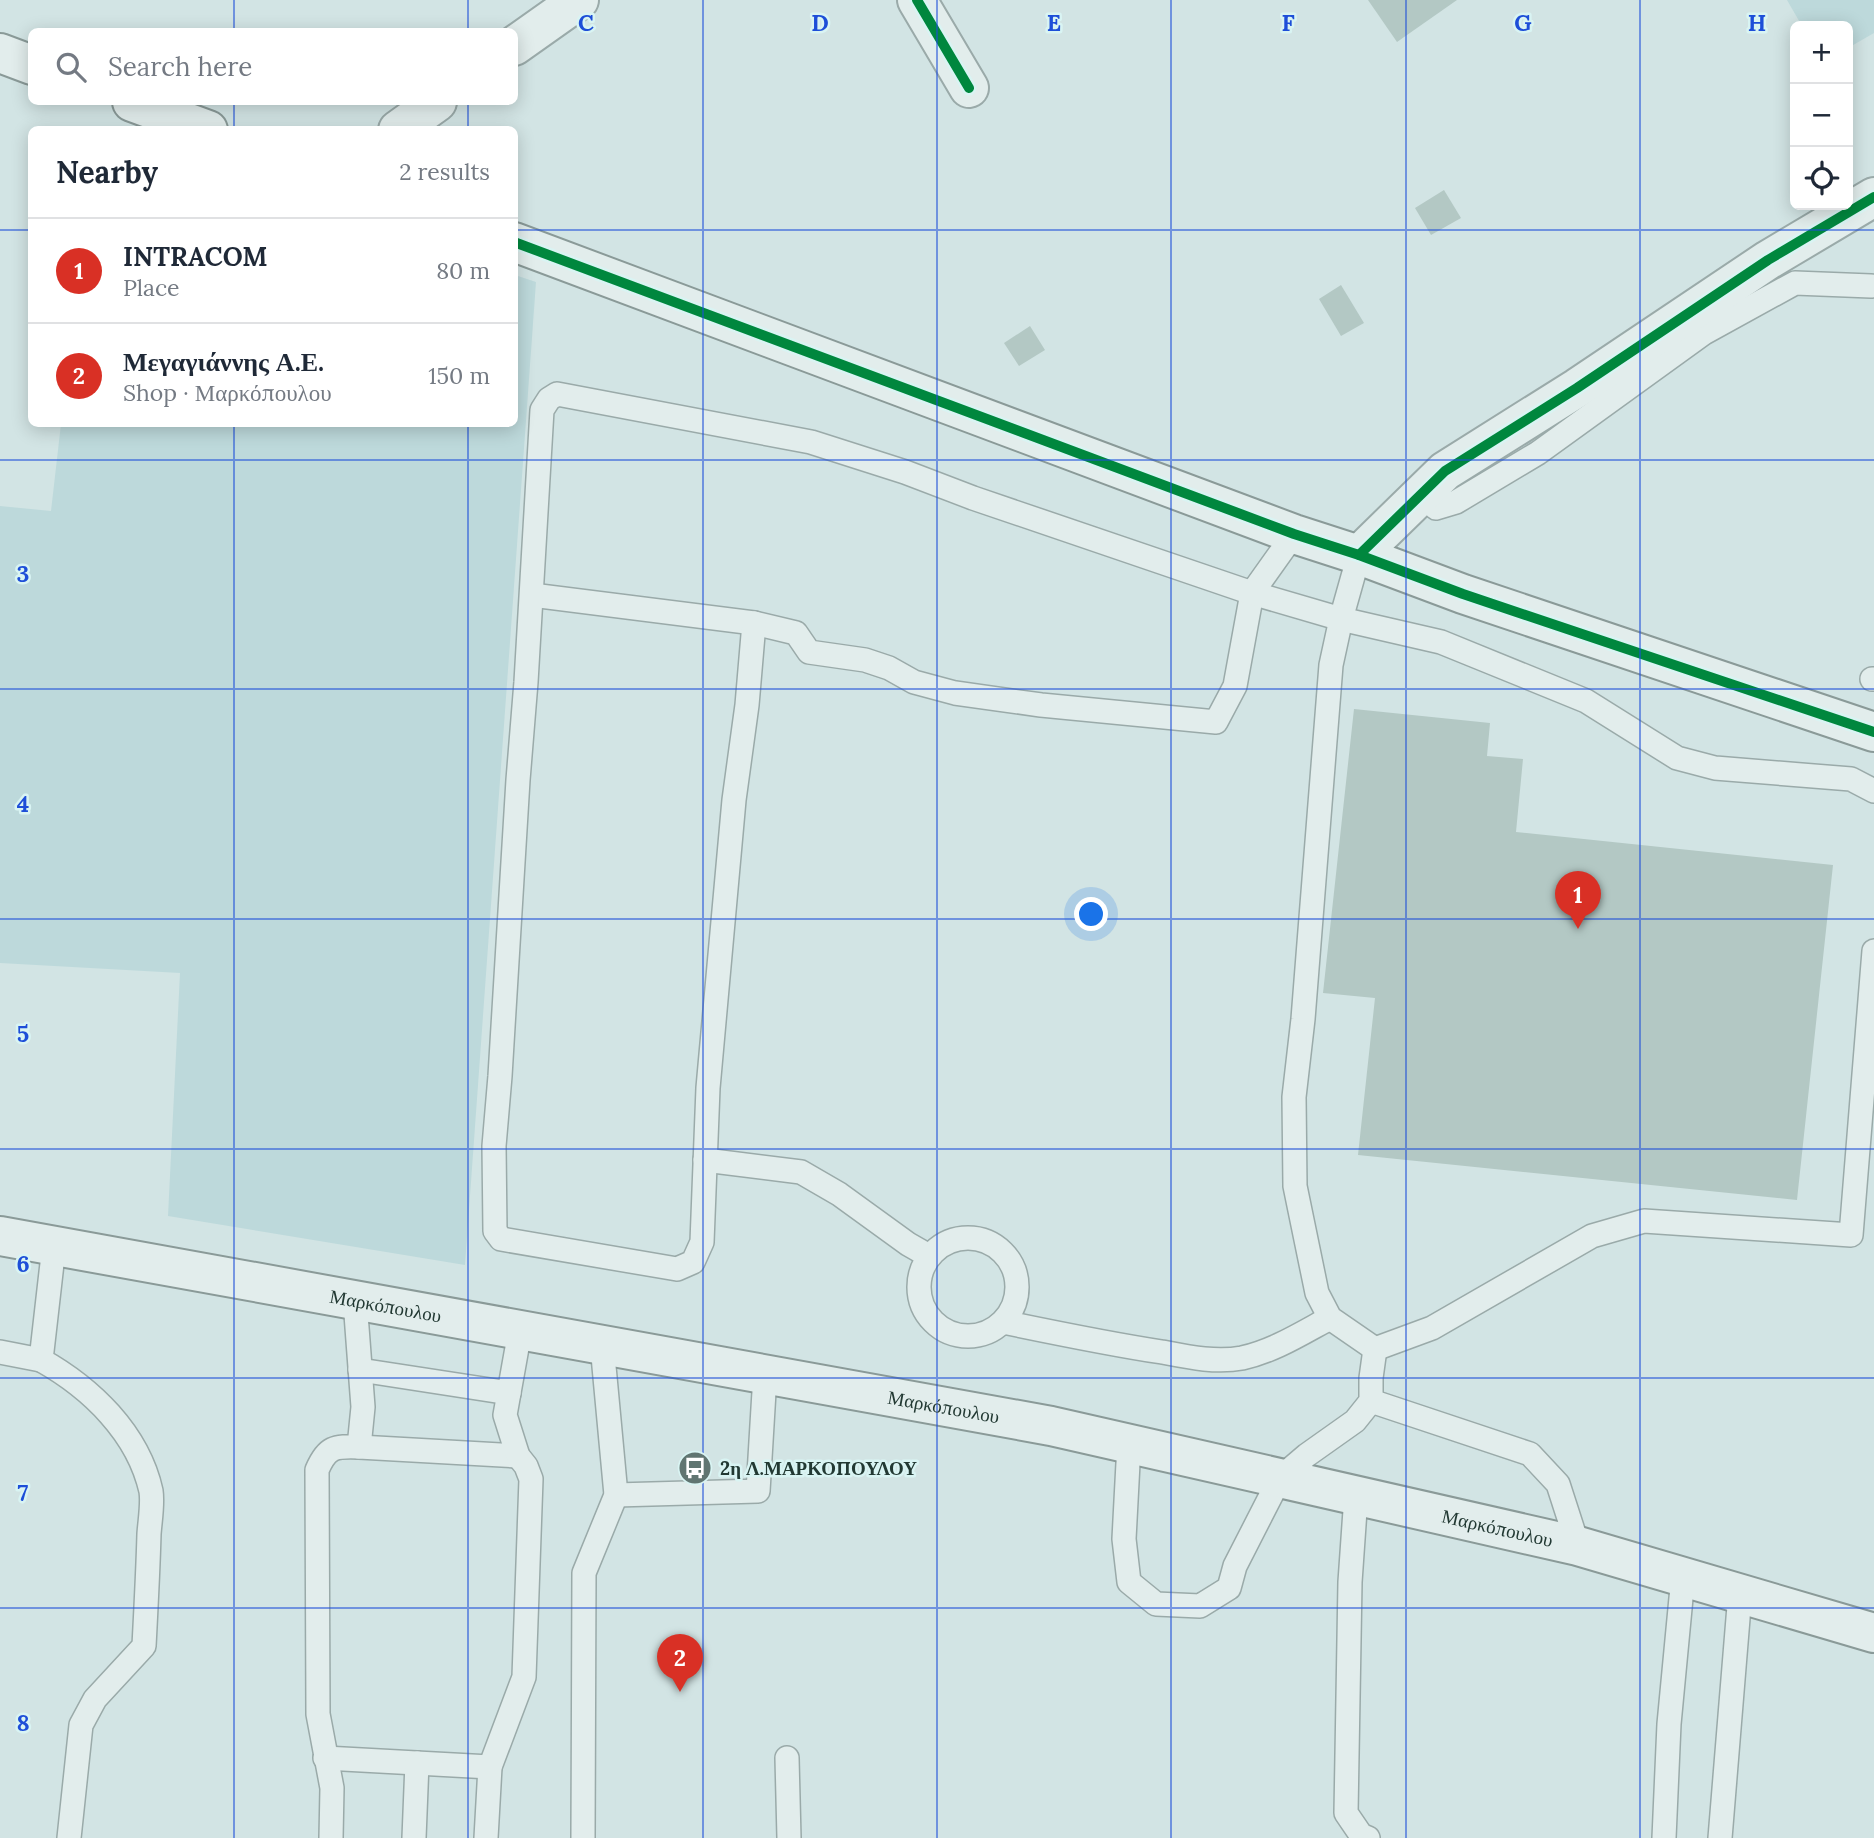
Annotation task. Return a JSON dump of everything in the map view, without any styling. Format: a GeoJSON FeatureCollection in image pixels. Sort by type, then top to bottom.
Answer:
{"type":"FeatureCollection","features":[{"type":"Feature","properties":{"kind":"street"},"geometry":{"type":"LineString","coordinates":[[518,43],[579,0]]}},
{"type":"Feature","properties":{"kind":"street"},"geometry":{"type":"LineString","coordinates":[[917,0],[969,88]]}},
{"type":"Feature","properties":{"kind":"street"},"geometry":{"type":"LineString","coordinates":[[0,53],[28,64]]}},
{"type":"Feature","properties":{"kind":"street"},"geometry":{"type":"LineString","coordinates":[[140,105],[197,126]]}},
{"type":"Feature","properties":{"kind":"street"},"geometry":{"type":"LineString","coordinates":[[404,126],[433,105]]}},
{"type":"Feature","properties":{"kind":"street"},"geometry":{"type":"LineString","coordinates":[[1359,555],[1445,471],[1577,388],[1768,260],[1874,197]]}},
{"type":"Feature","properties":{"kind":"street"},"geometry":{"type":"LineString","coordinates":[[518,243],[1294,534],[1476,599],[1874,732]]}},
{"type":"Feature","properties":{"kind":"street","name":"Μαρκόπουλου"},"geometry":{"type":"LineString","coordinates":[[0,1236],[1051,1426],[1578,1546],[1874,1633]]}},
{"type":"Feature","properties":{"kind":"lane"},"geometry":{"type":"LineString","coordinates":[[1421,494],[1436,508],[1456,502],[1538,453],[1704,333],[1796,282],[1871,286]]}},
{"type":"Feature","properties":{"kind":"lane"},"geometry":{"type":"LineString","coordinates":[[754,624],[747,705],[734,800],[708,1088],[702,1242],[693,1262],[677,1269],[501,1239],[495,1231],[494,1146],[517,780],[532,595],[542,410],[556,394],[811,442],[1252,593],[1341,619],[1441,642],[1586,701],[1676,758],[1715,768],[1851,779],[1874,791]]}},
{"type":"Feature","properties":{"kind":"lane"},"geometry":{"type":"LineString","coordinates":[[532,595],[754,624],[796,633],[809,652],[865,660],[889,668],[914,682],[955,693],[1041,705],[1216,722],[1235,686],[1252,593],[1294,534]]}},
{"type":"Feature","properties":{"kind":"lane"},"geometry":{"type":"LineString","coordinates":[[1359,555],[1331,664],[1303,1018],[1294,1097],[1295,1186],[1317,1293],[1330,1318],[1375,1349]]}},
{"type":"Feature","properties":{"kind":"lane"},"geometry":{"type":"LineString","coordinates":[[1375,1349],[1432,1328],[1592,1236],[1644,1221],[1851,1235],[1874,951]]}},
{"type":"Feature","properties":{"kind":"lane"},"geometry":{"type":"LineString","coordinates":[[705,1160],[802,1172],[929,1256]]}},
{"type":"Feature","properties":{"kind":"lane"},"geometry":{"type":"LineString","coordinates":[[972,1237],[988,1241],[1002,1250],[1012,1262],[1017,1277],[1018,1294],[1013,1309],[1003,1322],[989,1332],[973,1336],[956,1335],[941,1329],[928,1317],[921,1303],[918,1286],[929,1256],[941,1245],[956,1238],[972,1237]]}},
{"type":"Feature","properties":{"kind":"lane"},"geometry":{"type":"LineString","coordinates":[[41,1360],[54,1246]]}},
{"type":"Feature","properties":{"kind":"lane"},"geometry":{"type":"LineString","coordinates":[[355,1301],[363,1407],[359,1447]]}},
{"type":"Feature","properties":{"kind":"lane"},"geometry":{"type":"LineString","coordinates":[[1003,1322],[1109,1344],[1224,1360],[1244,1358],[1280,1345],[1330,1318]]}},
{"type":"Feature","properties":{"kind":"lane"},"geometry":{"type":"LineString","coordinates":[[486,1838],[490,1767],[524,1677],[531,1479],[518,1456],[505,1415],[520,1331]]}},
{"type":"Feature","properties":{"kind":"lane"},"geometry":{"type":"LineString","coordinates":[[583,1838],[584,1573],[615,1495],[603,1345]]}},
{"type":"Feature","properties":{"kind":"lane"},"geometry":{"type":"LineString","coordinates":[[1129,1444],[1124,1539],[1129,1582],[1156,1604],[1200,1606],[1229,1588],[1234,1566],[1280,1478],[1355,1421],[1371,1401],[1375,1349]]}},
{"type":"Feature","properties":{"kind":"lane"},"geometry":{"type":"LineString","coordinates":[[0,1352],[41,1360],[65,1374],[95,1398],[119,1426],[139,1456],[151,1493],[144,1646],[95,1699],[81,1725],[69,1838]]}},
{"type":"Feature","properties":{"kind":"lane"},"geometry":{"type":"LineString","coordinates":[[360,1370],[509,1393]]}},
{"type":"Feature","properties":{"kind":"lane"},"geometry":{"type":"LineString","coordinates":[[615,1495],[758,1491],[765,1375]]}},
{"type":"Feature","properties":{"kind":"lane"},"geometry":{"type":"LineString","coordinates":[[1371,1401],[1530,1454],[1558,1484],[1578,1546]]}},
{"type":"Feature","properties":{"kind":"lane"},"geometry":{"type":"LineString","coordinates":[[331,1838],[332,1788],[318,1714],[317,1470],[323,1456],[337,1446],[518,1456]]}},
{"type":"Feature","properties":{"kind":"lane"},"geometry":{"type":"LineString","coordinates":[[1356,1496],[1350,1582],[1346,1813],[1361,1835],[1368,1838]]}},
{"type":"Feature","properties":{"kind":"lane"},"geometry":{"type":"LineString","coordinates":[[1664,1838],[1669,1724],[1683,1577]]}},
{"type":"Feature","properties":{"kind":"lane"},"geometry":{"type":"LineString","coordinates":[[1720,1838],[1740,1594]]}},
{"type":"Feature","properties":{"kind":"lane"},"geometry":{"type":"LineString","coordinates":[[325,1758],[490,1767]]}},
{"type":"Feature","properties":{"kind":"lane"},"geometry":{"type":"LineString","coordinates":[[787,1758],[789,1838]]}},
{"type":"Feature","properties":{"kind":"lane"},"geometry":{"type":"LineString","coordinates":[[414,1838],[417,1763]]}},
{"type":"Feature","properties":{"kind":"shaded area"},"geometry":{"type":"Polygon","coordinates":[[[1787,0],[1874,0],[1874,33],[1853,45],[1853,21],[1799,21],[1787,0]]]}},
{"type":"Feature","properties":{"kind":"shaded area"},"geometry":{"type":"Polygon","coordinates":[[[518,276],[536,282],[465,1265],[168,1216],[180,973],[0,963],[0,506],[51,511],[61,427],[518,427],[518,276]]]}},
{"type":"Feature","properties":{"kind":"building"},"geometry":{"type":"Polygon","coordinates":[[[1368,0],[1457,0],[1397,42],[1368,0]]]}},
{"type":"Feature","properties":{"kind":"building"},"geometry":{"type":"Polygon","coordinates":[[[1444,190],[1461,218],[1431,235],[1415,208],[1444,190]]]}},
{"type":"Feature","properties":{"kind":"building"},"geometry":{"type":"Polygon","coordinates":[[[1341,285],[1364,323],[1341,336],[1319,299],[1341,285]]]}},
{"type":"Feature","properties":{"kind":"building"},"geometry":{"type":"Polygon","coordinates":[[[1030,326],[1045,350],[1019,366],[1004,343],[1030,326]]]}},
{"type":"Feature","properties":{"kind":"building"},"geometry":{"type":"Polygon","coordinates":[[[1354,709],[1490,723],[1487,756],[1523,759],[1516,832],[1833,865],[1797,1200],[1358,1155],[1375,998],[1323,993],[1354,709]]]}},
{"type":"Feature","properties":{"kind":"cycle path"},"geometry":{"type":"LineString","coordinates":[[917,0],[969,88]]}},
{"type":"Feature","properties":{"kind":"cycle path"},"geometry":{"type":"LineString","coordinates":[[1359,555],[1445,471],[1577,388],[1768,260],[1874,197]]}},
{"type":"Feature","properties":{"kind":"cycle path"},"geometry":{"type":"LineString","coordinates":[[518,243],[1294,534],[1463,594],[1874,732]]}},
{"type":"Feature","properties":{"kind":"place","name":"INTRACOM"},"geometry":{"type":"Point","coordinates":[1578,929]}},
{"type":"Feature","properties":{"kind":"place","name":"2η Λ.ΜΑΡΚΟΠΟΥΛΟΥ"},"geometry":{"type":"Point","coordinates":[695,1468]}},
{"type":"Feature","properties":{"kind":"place","name":"Μεγαγιάννης Α.Ε."},"geometry":{"type":"Point","coordinates":[680,1692]}}]}
